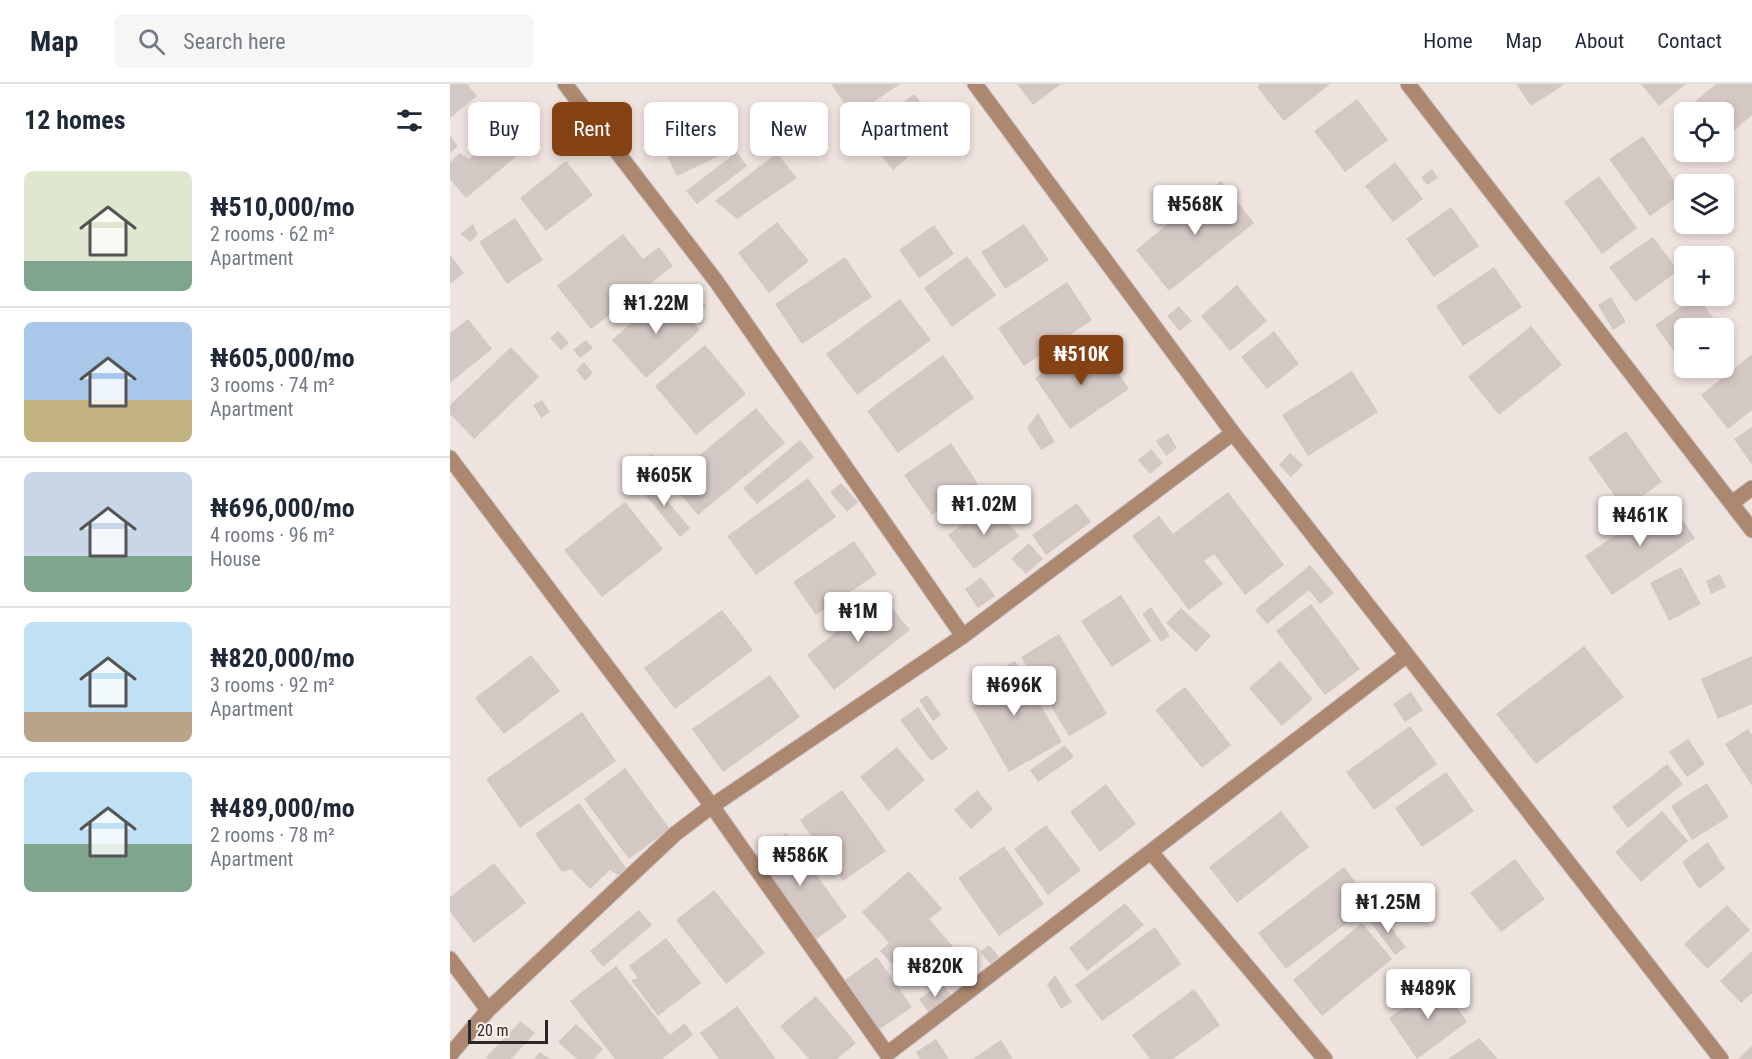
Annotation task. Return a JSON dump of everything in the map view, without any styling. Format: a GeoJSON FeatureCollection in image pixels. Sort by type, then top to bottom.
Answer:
{"type":"FeatureCollection","features":[{"type":"Feature","properties":{"kind":"street"},"geometry":{"type":"LineString","coordinates":[[565,84],[716,281],[963,636]]}},
{"type":"Feature","properties":{"kind":"street"},"geometry":{"type":"LineString","coordinates":[[975,84],[1233,433],[1721,1059]]}},
{"type":"Feature","properties":{"kind":"street"},"geometry":{"type":"LineString","coordinates":[[1408,84],[1733,502],[1752,530]]}},
{"type":"Feature","properties":{"kind":"street"},"geometry":{"type":"LineString","coordinates":[[450,1055],[488,1010],[675,834],[712,806],[963,636],[1233,433]]}},
{"type":"Feature","properties":{"kind":"street"},"geometry":{"type":"LineString","coordinates":[[450,458],[712,806],[886,1057],[1407,655]]}},
{"type":"Feature","properties":{"kind":"street"},"geometry":{"type":"LineString","coordinates":[[1733,502],[1752,488]]}},
{"type":"Feature","properties":{"kind":"street"},"geometry":{"type":"LineString","coordinates":[[1151,852],[1325,1059]]}},
{"type":"Feature","properties":{"kind":"street"},"geometry":{"type":"LineString","coordinates":[[450,959],[488,1010]]}},
{"type":"Feature","properties":{"kind":"building"},"geometry":{"type":"Polygon","coordinates":[[[450,84],[467,84],[477,96],[450,118],[450,84]]]}},
{"type":"Feature","properties":{"kind":"building"},"geometry":{"type":"Polygon","coordinates":[[[831,84],[900,84],[874,102],[843,102],[831,84]]]}},
{"type":"Feature","properties":{"kind":"building"},"geometry":{"type":"Polygon","coordinates":[[[1017,84],[1061,84],[1033,105],[1017,84]]]}},
{"type":"Feature","properties":{"kind":"building"},"geometry":{"type":"Polygon","coordinates":[[[1260,84],[1330,84],[1284,121],[1257,87],[1260,84]]]}},
{"type":"Feature","properties":{"kind":"building"},"geometry":{"type":"Polygon","coordinates":[[[1516,84],[1565,84],[1531,106],[1516,84]]]}},
{"type":"Feature","properties":{"kind":"building"},"geometry":{"type":"Polygon","coordinates":[[[1641,84],[1686,84],[1659,106],[1641,84]]]}},
{"type":"Feature","properties":{"kind":"building"},"geometry":{"type":"Polygon","coordinates":[[[1716,84],[1752,84],[1752,115],[1734,130],[1734,102],[1694,102],[1716,84]]]}},
{"type":"Feature","properties":{"kind":"building"},"geometry":{"type":"Polygon","coordinates":[[[914,94],[921,102],[904,102],[914,94]]]}},
{"type":"Feature","properties":{"kind":"building"},"geometry":{"type":"Polygon","coordinates":[[[1357,99],[1388,140],[1345,172],[1314,131],[1357,99]]]}},
{"type":"Feature","properties":{"kind":"building"},"geometry":{"type":"Polygon","coordinates":[[[450,136],[458,146],[450,153],[450,136]]]}},
{"type":"Feature","properties":{"kind":"building"},"geometry":{"type":"Polygon","coordinates":[[[1643,136],[1674,180],[1674,199],[1650,216],[1609,159],[1643,136]]]}},
{"type":"Feature","properties":{"kind":"building"},"geometry":{"type":"Polygon","coordinates":[[[460,153],[469,159],[473,156],[517,156],[466,198],[450,179],[450,162],[460,153]]]}},
{"type":"Feature","properties":{"kind":"building"},"geometry":{"type":"Polygon","coordinates":[[[738,153],[747,166],[697,204],[686,191],[732,156],[738,156],[738,153]]]}},
{"type":"Feature","properties":{"kind":"building"},"geometry":{"type":"Polygon","coordinates":[[[667,156],[719,156],[677,176],[667,156]]]}},
{"type":"Feature","properties":{"kind":"building"},"geometry":{"type":"Polygon","coordinates":[[[773,156],[779,156],[797,178],[737,219],[715,201],[773,156]]]}},
{"type":"Feature","properties":{"kind":"building"},"geometry":{"type":"Polygon","coordinates":[[[881,156],[909,156],[893,170],[881,156]]]}},
{"type":"Feature","properties":{"kind":"building"},"geometry":{"type":"Polygon","coordinates":[[[566,161],[593,195],[546,231],[520,198],[566,161]]]}},
{"type":"Feature","properties":{"kind":"building"},"geometry":{"type":"Polygon","coordinates":[[[1395,162],[1423,199],[1393,222],[1365,186],[1395,162]]]}},
{"type":"Feature","properties":{"kind":"building"},"geometry":{"type":"Polygon","coordinates":[[[1432,169],[1438,178],[1427,185],[1421,177],[1432,169]]]}},
{"type":"Feature","properties":{"kind":"building"},"geometry":{"type":"Polygon","coordinates":[[[1599,176],[1637,228],[1602,254],[1564,202],[1599,176]]]}},
{"type":"Feature","properties":{"kind":"building"},"geometry":{"type":"Polygon","coordinates":[[[1221,181],[1254,223],[1169,291],[1136,250],[1221,181]]]}},
{"type":"Feature","properties":{"kind":"building"},"geometry":{"type":"Polygon","coordinates":[[[1451,207],[1479,246],[1434,277],[1406,239],[1451,207]]]}},
{"type":"Feature","properties":{"kind":"building"},"geometry":{"type":"Polygon","coordinates":[[[515,218],[543,260],[507,284],[479,242],[515,218]]]}},
{"type":"Feature","properties":{"kind":"building"},"geometry":{"type":"Polygon","coordinates":[[[777,222],[809,261],[769,293],[738,253],[777,222]]]}},
{"type":"Feature","properties":{"kind":"building"},"geometry":{"type":"Polygon","coordinates":[[[473,224],[478,234],[470,242],[460,234],[473,224]]]}},
{"type":"Feature","properties":{"kind":"building"},"geometry":{"type":"Polygon","coordinates":[[[1024,224],[1049,260],[1005,289],[981,252],[1024,224]]]}},
{"type":"Feature","properties":{"kind":"building"},"geometry":{"type":"Polygon","coordinates":[[[934,225],[954,254],[919,278],[899,250],[934,225]]]}},
{"type":"Feature","properties":{"kind":"building"},"geometry":{"type":"Polygon","coordinates":[[[623,234],[643,259],[659,247],[673,266],[591,329],[557,286],[623,234]]]}},
{"type":"Feature","properties":{"kind":"building"},"geometry":{"type":"Polygon","coordinates":[[[1653,237],[1674,266],[1674,274],[1635,302],[1609,267],[1653,237]]]}},
{"type":"Feature","properties":{"kind":"building"},"geometry":{"type":"Polygon","coordinates":[[[450,255],[464,273],[450,284],[450,255]]]}},
{"type":"Feature","properties":{"kind":"building"},"geometry":{"type":"Polygon","coordinates":[[[967,256],[996,295],[952,327],[924,288],[967,256]]]}},
{"type":"Feature","properties":{"kind":"building"},"geometry":{"type":"Polygon","coordinates":[[[845,257],[872,297],[802,344],[775,304],[845,257]]]}},
{"type":"Feature","properties":{"kind":"building"},"geometry":{"type":"Polygon","coordinates":[[[1494,267],[1522,307],[1463,346],[1436,306],[1494,267]]]}},
{"type":"Feature","properties":{"kind":"building"},"geometry":{"type":"Polygon","coordinates":[[[1067,282],[1092,320],[1024,366],[998,328],[1067,282]]]}},
{"type":"Feature","properties":{"kind":"building"},"geometry":{"type":"Polygon","coordinates":[[[1237,285],[1267,321],[1230,351],[1201,316],[1237,285]]]}},
{"type":"Feature","properties":{"kind":"building"},"geometry":{"type":"Polygon","coordinates":[[[666,292],[700,330],[646,378],[612,340],[666,292]]]}},
{"type":"Feature","properties":{"kind":"building"},"geometry":{"type":"Polygon","coordinates":[[[699,294],[706,306],[696,312],[689,300],[699,294]]]}},
{"type":"Feature","properties":{"kind":"building"},"geometry":{"type":"Polygon","coordinates":[[[1611,297],[1626,322],[1613,330],[1598,305],[1611,297]]]}},
{"type":"Feature","properties":{"kind":"building"},"geometry":{"type":"Polygon","coordinates":[[[900,299],[931,340],[857,395],[826,354],[900,299]]]}},
{"type":"Feature","properties":{"kind":"building"},"geometry":{"type":"Polygon","coordinates":[[[1179,306],[1192,321],[1180,331],[1167,316],[1179,306]]]}},
{"type":"Feature","properties":{"kind":"building"},"geometry":{"type":"Polygon","coordinates":[[[1683,306],[1704,306],[1714,318],[1674,318],[1674,351],[1655,325],[1683,306]]]}},
{"type":"Feature","properties":{"kind":"building"},"geometry":{"type":"Polygon","coordinates":[[[468,319],[492,349],[450,383],[450,333],[468,319]]]}},
{"type":"Feature","properties":{"kind":"building"},"geometry":{"type":"Polygon","coordinates":[[[1531,326],[1562,365],[1499,415],[1468,377],[1531,326]]]}},
{"type":"Feature","properties":{"kind":"building"},"geometry":{"type":"Polygon","coordinates":[[[558,331],[569,343],[561,350],[550,338],[558,331]]]}},
{"type":"Feature","properties":{"kind":"building"},"geometry":{"type":"Polygon","coordinates":[[[1274,331],[1299,364],[1267,389],[1241,357],[1274,331]]]}},
{"type":"Feature","properties":{"kind":"building"},"geometry":{"type":"Polygon","coordinates":[[[586,340],[593,348],[580,358],[573,350],[586,340]]]}},
{"type":"Feature","properties":{"kind":"building"},"geometry":{"type":"Polygon","coordinates":[[[1087,343],[1109,374],[1116,369],[1129,389],[1070,429],[1035,378],[1087,343]]]}},
{"type":"Feature","properties":{"kind":"building"},"geometry":{"type":"Polygon","coordinates":[[[705,345],[746,394],[696,435],[655,386],[705,345]]]}},
{"type":"Feature","properties":{"kind":"building"},"geometry":{"type":"Polygon","coordinates":[[[511,347],[539,377],[474,439],[450,414],[450,405],[511,347]]]}},
{"type":"Feature","properties":{"kind":"building"},"geometry":{"type":"Polygon","coordinates":[[[1752,354],[1752,410],[1728,429],[1701,395],[1722,378],[1734,378],[1734,368],[1752,354]]]}},
{"type":"Feature","properties":{"kind":"building"},"geometry":{"type":"Polygon","coordinates":[[[943,355],[974,398],[898,453],[867,411],[943,355]]]}},
{"type":"Feature","properties":{"kind":"building"},"geometry":{"type":"Polygon","coordinates":[[[584,362],[593,373],[585,381],[576,370],[584,362]]]}},
{"type":"Feature","properties":{"kind":"building"},"geometry":{"type":"Polygon","coordinates":[[[1352,371],[1378,412],[1308,456],[1282,415],[1352,371]]]}},
{"type":"Feature","properties":{"kind":"building"},"geometry":{"type":"Polygon","coordinates":[[[542,400],[550,412],[541,418],[533,405],[542,400]]]}},
{"type":"Feature","properties":{"kind":"building"},"geometry":{"type":"Polygon","coordinates":[[[756,408],[785,443],[698,515],[669,481],[756,408]]]}},
{"type":"Feature","properties":{"kind":"building"},"geometry":{"type":"Polygon","coordinates":[[[1038,413],[1055,442],[1041,450],[1027,428],[1038,413]]]}},
{"type":"Feature","properties":{"kind":"building"},"geometry":{"type":"Polygon","coordinates":[[[1752,427],[1752,465],[1734,439],[1752,427]]]}},
{"type":"Feature","properties":{"kind":"building"},"geometry":{"type":"Polygon","coordinates":[[[1626,431],[1662,482],[1624,509],[1588,458],[1626,431]]]}},
{"type":"Feature","properties":{"kind":"building"},"geometry":{"type":"Polygon","coordinates":[[[1168,433],[1177,448],[1166,456],[1156,441],[1168,433]]]}},
{"type":"Feature","properties":{"kind":"building"},"geometry":{"type":"Polygon","coordinates":[[[800,440],[814,457],[757,504],[743,488],[800,440]]]}},
{"type":"Feature","properties":{"kind":"building"},"geometry":{"type":"Polygon","coordinates":[[[951,443],[978,484],[932,515],[904,475],[951,443]]]}},
{"type":"Feature","properties":{"kind":"building"},"geometry":{"type":"Polygon","coordinates":[[[1151,449],[1163,463],[1150,474],[1138,460],[1151,449]]]}},
{"type":"Feature","properties":{"kind":"building"},"geometry":{"type":"Polygon","coordinates":[[[1290,453],[1303,465],[1291,477],[1279,465],[1290,453]]]}},
{"type":"Feature","properties":{"kind":"building"},"geometry":{"type":"Polygon","coordinates":[[[652,454],[658,465],[651,469],[645,458],[652,454]]]}},
{"type":"Feature","properties":{"kind":"building"},"geometry":{"type":"Polygon","coordinates":[[[647,477],[690,528],[680,537],[637,485],[647,477]]]}},
{"type":"Feature","properties":{"kind":"building"},"geometry":{"type":"Polygon","coordinates":[[[808,478],[836,517],[756,575],[727,536],[808,478]]]}},
{"type":"Feature","properties":{"kind":"building"},"geometry":{"type":"Polygon","coordinates":[[[841,483],[858,502],[847,512],[830,492],[841,483]]]}},
{"type":"Feature","properties":{"kind":"building"},"geometry":{"type":"Polygon","coordinates":[[[1228,492],[1284,565],[1245,595],[1214,554],[1204,561],[1223,584],[1189,610],[1132,536],[1159,516],[1173,534],[1228,492]]]}},
{"type":"Feature","properties":{"kind":"building"},"geometry":{"type":"Polygon","coordinates":[[[1668,499],[1695,538],[1612,595],[1585,556],[1668,499]]]}},
{"type":"Feature","properties":{"kind":"building"},"geometry":{"type":"Polygon","coordinates":[[[625,502],[663,549],[602,597],[564,550],[625,502]]]}},
{"type":"Feature","properties":{"kind":"building"},"geometry":{"type":"Polygon","coordinates":[[[993,502],[1019,536],[974,569],[948,535],[993,502]]]}},
{"type":"Feature","properties":{"kind":"building"},"geometry":{"type":"Polygon","coordinates":[[[1077,503],[1091,522],[1046,555],[1032,535],[1077,503]]]}},
{"type":"Feature","properties":{"kind":"building"},"geometry":{"type":"Polygon","coordinates":[[[854,541],[877,574],[816,615],[793,582],[854,541]]]}},
{"type":"Feature","properties":{"kind":"building"},"geometry":{"type":"Polygon","coordinates":[[[1029,543],[1043,559],[1026,574],[1011,559],[1029,543]]]}},
{"type":"Feature","properties":{"kind":"building"},"geometry":{"type":"Polygon","coordinates":[[[1310,565],[1334,593],[1320,604],[1309,590],[1267,624],[1255,610],[1310,565]]]}},
{"type":"Feature","properties":{"kind":"building"},"geometry":{"type":"Polygon","coordinates":[[[1681,567],[1701,604],[1669,621],[1650,583],[1681,567]]]}},
{"type":"Feature","properties":{"kind":"building"},"geometry":{"type":"Polygon","coordinates":[[[1720,574],[1726,587],[1711,594],[1706,581],[1720,574]]]}},
{"type":"Feature","properties":{"kind":"building"},"geometry":{"type":"Polygon","coordinates":[[[981,577],[995,596],[978,608],[965,589],[981,577]]]}},
{"type":"Feature","properties":{"kind":"building"},"geometry":{"type":"Polygon","coordinates":[[[1121,595],[1151,641],[1112,667],[1081,621],[1121,595]]]}},
{"type":"Feature","properties":{"kind":"building"},"geometry":{"type":"Polygon","coordinates":[[[882,596],[910,630],[834,690],[807,655],[882,596]]]}},
{"type":"Feature","properties":{"kind":"building"},"geometry":{"type":"Polygon","coordinates":[[[1311,604],[1360,669],[1325,695],[1276,631],[1311,604]]]}},
{"type":"Feature","properties":{"kind":"building"},"geometry":{"type":"Polygon","coordinates":[[[1151,607],[1170,636],[1161,642],[1142,614],[1151,607]]]}},
{"type":"Feature","properties":{"kind":"building"},"geometry":{"type":"Polygon","coordinates":[[[1181,608],[1211,636],[1196,652],[1166,623],[1181,608]]]}},
{"type":"Feature","properties":{"kind":"building"},"geometry":{"type":"Polygon","coordinates":[[[722,610],[753,650],[675,709],[644,668],[722,610]]]}},
{"type":"Feature","properties":{"kind":"building"},"geometry":{"type":"Polygon","coordinates":[[[1059,634],[1107,714],[1069,736],[1021,657],[1059,634]]]}},
{"type":"Feature","properties":{"kind":"building"},"geometry":{"type":"Polygon","coordinates":[[[1584,646],[1624,697],[1536,764],[1496,714],[1584,646]]]}},
{"type":"Feature","properties":{"kind":"building"},"geometry":{"type":"Polygon","coordinates":[[[531,655],[560,691],[504,734],[475,698],[531,655]]]}},
{"type":"Feature","properties":{"kind":"building"},"geometry":{"type":"Polygon","coordinates":[[[1752,656],[1752,704],[1718,719],[1701,679],[1752,656]]]}},
{"type":"Feature","properties":{"kind":"building"},"geometry":{"type":"Polygon","coordinates":[[[1015,661],[1062,742],[1009,772],[972,707],[982,702],[972,685],[1015,661]]]}},
{"type":"Feature","properties":{"kind":"building"},"geometry":{"type":"Polygon","coordinates":[[[1280,661],[1313,699],[1282,726],[1249,688],[1280,661]]]}},
{"type":"Feature","properties":{"kind":"building"},"geometry":{"type":"Polygon","coordinates":[[[770,675],[800,717],[723,772],[692,729],[770,675]]]}},
{"type":"Feature","properties":{"kind":"building"},"geometry":{"type":"Polygon","coordinates":[[[1185,687],[1231,745],[1202,768],[1155,710],[1185,687]]]}},
{"type":"Feature","properties":{"kind":"building"},"geometry":{"type":"Polygon","coordinates":[[[1411,692],[1423,710],[1405,722],[1393,704],[1411,692]]]}},
{"type":"Feature","properties":{"kind":"building"},"geometry":{"type":"Polygon","coordinates":[[[927,695],[941,715],[933,721],[919,700],[927,695]]]}},
{"type":"Feature","properties":{"kind":"building"},"geometry":{"type":"Polygon","coordinates":[[[918,707],[948,749],[931,761],[900,720],[918,707]]]}},
{"type":"Feature","properties":{"kind":"building"},"geometry":{"type":"Polygon","coordinates":[[[582,712],[616,761],[520,828],[486,779],[582,712]]]}},
{"type":"Feature","properties":{"kind":"building"},"geometry":{"type":"Polygon","coordinates":[[[1410,726],[1437,764],[1374,810],[1346,772],[1410,726]]]}},
{"type":"Feature","properties":{"kind":"building"},"geometry":{"type":"Polygon","coordinates":[[[1748,729],[1752,735],[1752,786],[1725,744],[1748,729]]]}},
{"type":"Feature","properties":{"kind":"building"},"geometry":{"type":"Polygon","coordinates":[[[1688,739],[1705,764],[1687,777],[1669,752],[1688,739]]]}},
{"type":"Feature","properties":{"kind":"building"},"geometry":{"type":"Polygon","coordinates":[[[1065,745],[1074,757],[1038,782],[1030,770],[1065,745]]]}},
{"type":"Feature","properties":{"kind":"building"},"geometry":{"type":"Polygon","coordinates":[[[897,747],[925,780],[888,811],[860,777],[897,747]]]}},
{"type":"Feature","properties":{"kind":"building"},"geometry":{"type":"Polygon","coordinates":[[[1667,764],[1683,784],[1628,828],[1612,807],[1667,764]]]}},
{"type":"Feature","properties":{"kind":"building"},"geometry":{"type":"Polygon","coordinates":[[[625,768],[670,829],[629,859],[584,799],[625,768]]]}},
{"type":"Feature","properties":{"kind":"building"},"geometry":{"type":"Polygon","coordinates":[[[1446,772],[1474,811],[1422,847],[1395,808],[1446,772]]]}},
{"type":"Feature","properties":{"kind":"building"},"geometry":{"type":"Polygon","coordinates":[[[1707,783],[1729,817],[1692,840],[1671,806],[1707,783]]]}},
{"type":"Feature","properties":{"kind":"building"},"geometry":{"type":"Polygon","coordinates":[[[1106,784],[1136,824],[1100,852],[1070,812],[1106,784]]]}},
{"type":"Feature","properties":{"kind":"building"},"geometry":{"type":"Polygon","coordinates":[[[842,790],[886,851],[843,881],[800,820],[842,790]]]}},
{"type":"Feature","properties":{"kind":"building"},"geometry":{"type":"Polygon","coordinates":[[[977,790],[993,809],[971,829],[954,810],[977,790]]]}},
{"type":"Feature","properties":{"kind":"building"},"geometry":{"type":"Polygon","coordinates":[[[579,803],[627,869],[618,875],[610,870],[590,889],[571,869],[562,872],[535,834],[579,803]]]}},
{"type":"Feature","properties":{"kind":"building"},"geometry":{"type":"Polygon","coordinates":[[[1281,811],[1309,847],[1237,903],[1209,867],[1281,811]]]}},
{"type":"Feature","properties":{"kind":"building"},"geometry":{"type":"Polygon","coordinates":[[[1662,811],[1688,841],[1641,882],[1615,852],[1662,811]]]}},
{"type":"Feature","properties":{"kind":"building"},"geometry":{"type":"Polygon","coordinates":[[[1046,825],[1081,870],[1048,895],[1014,849],[1046,825]]]}},
{"type":"Feature","properties":{"kind":"building"},"geometry":{"type":"Polygon","coordinates":[[[786,833],[847,917],[815,940],[754,857],[786,833]]]}},
{"type":"Feature","properties":{"kind":"building"},"geometry":{"type":"Polygon","coordinates":[[[1708,842],[1725,869],[1699,889],[1682,862],[1708,842]]]}},
{"type":"Feature","properties":{"kind":"building"},"geometry":{"type":"Polygon","coordinates":[[[1004,846],[1044,904],[999,936],[958,878],[1004,846]]]}},
{"type":"Feature","properties":{"kind":"building"},"geometry":{"type":"Polygon","coordinates":[[[1515,859],[1545,899],[1501,932],[1470,893],[1515,859]]]}},
{"type":"Feature","properties":{"kind":"building"},"geometry":{"type":"Polygon","coordinates":[[[494,863],[526,903],[474,943],[450,912],[450,897],[494,863]]]}},
{"type":"Feature","properties":{"kind":"building"},"geometry":{"type":"Polygon","coordinates":[[[1344,867],[1372,904],[1286,969],[1258,933],[1344,867]]]}},
{"type":"Feature","properties":{"kind":"building"},"geometry":{"type":"Polygon","coordinates":[[[909,871],[942,909],[929,919],[963,958],[932,985],[912,962],[899,972],[880,951],[889,943],[862,912],[909,871]]]}},
{"type":"Feature","properties":{"kind":"building"},"geometry":{"type":"Polygon","coordinates":[[[714,890],[765,953],[726,984],[676,920],[714,890]]]}},
{"type":"Feature","properties":{"kind":"building"},"geometry":{"type":"Polygon","coordinates":[[[1125,903],[1144,925],[1087,971],[1069,948],[1125,903]]]}},
{"type":"Feature","properties":{"kind":"building"},"geometry":{"type":"Polygon","coordinates":[[[1727,905],[1750,930],[1707,969],[1684,944],[1727,905]]]}},
{"type":"Feature","properties":{"kind":"building"},"geometry":{"type":"Polygon","coordinates":[[[639,910],[652,925],[603,967],[590,951],[639,910]]]}},
{"type":"Feature","properties":{"kind":"building"},"geometry":{"type":"Polygon","coordinates":[[[1379,912],[1406,947],[1395,955],[1371,923],[1379,912]]]}},
{"type":"Feature","properties":{"kind":"building"},"geometry":{"type":"Polygon","coordinates":[[[1362,923],[1392,959],[1322,1016],[1293,980],[1362,923]]]}},
{"type":"Feature","properties":{"kind":"building"},"geometry":{"type":"Polygon","coordinates":[[[1155,927],[1181,964],[1102,1021],[1075,985],[1155,927]]]}},
{"type":"Feature","properties":{"kind":"building"},"geometry":{"type":"Polygon","coordinates":[[[666,938],[701,983],[658,1016],[631,980],[638,978],[629,966],[666,938]]]}},
{"type":"Feature","properties":{"kind":"building"},"geometry":{"type":"Polygon","coordinates":[[[989,945],[999,957],[990,964],[980,952],[989,945]]]}},
{"type":"Feature","properties":{"kind":"building"},"geometry":{"type":"Polygon","coordinates":[[[1752,951],[1752,993],[1741,1003],[1720,981],[1752,951]]]}},
{"type":"Feature","properties":{"kind":"building"},"geometry":{"type":"Polygon","coordinates":[[[877,957],[912,1007],[877,1031],[842,982],[877,957]]]}},
{"type":"Feature","properties":{"kind":"building"},"geometry":{"type":"Polygon","coordinates":[[[616,966],[670,1035],[685,1023],[693,1035],[662,1059],[615,1059],[570,1001],[616,966]]]}},
{"type":"Feature","properties":{"kind":"building"},"geometry":{"type":"Polygon","coordinates":[[[1055,975],[1072,1002],[1061,1009],[1047,985],[1055,975]]]}},
{"type":"Feature","properties":{"kind":"building"},"geometry":{"type":"Polygon","coordinates":[[[1440,981],[1467,1022],[1417,1059],[1389,1018],[1440,981]]]}},
{"type":"Feature","properties":{"kind":"building"},"geometry":{"type":"Polygon","coordinates":[[[942,983],[952,997],[929,1013],[919,999],[942,983]]]}},
{"type":"Feature","properties":{"kind":"building"},"geometry":{"type":"Polygon","coordinates":[[[1194,989],[1220,1025],[1173,1059],[1150,1059],[1132,1035],[1194,989]]]}},
{"type":"Feature","properties":{"kind":"building"},"geometry":{"type":"Polygon","coordinates":[[[816,996],[856,1043],[837,1059],[809,1059],[780,1026],[816,996]]]}},
{"type":"Feature","properties":{"kind":"building"},"geometry":{"type":"Polygon","coordinates":[[[737,1006],[776,1059],[719,1059],[700,1033],[737,1006]]]}},
{"type":"Feature","properties":{"kind":"building"},"geometry":{"type":"Polygon","coordinates":[[[521,1021],[535,1033],[511,1059],[488,1059],[486,1057],[521,1021]]]}},
{"type":"Feature","properties":{"kind":"building"},"geometry":{"type":"Polygon","coordinates":[[[576,1024],[603,1049],[594,1059],[577,1059],[558,1042],[576,1024]]]}},
{"type":"Feature","properties":{"kind":"building"},"geometry":{"type":"Polygon","coordinates":[[[1479,1038],[1498,1059],[1448,1059],[1479,1038]]]}},
{"type":"Feature","properties":{"kind":"building"},"geometry":{"type":"Polygon","coordinates":[[[936,1039],[949,1059],[920,1059],[916,1052],[936,1039]]]}},
{"type":"Feature","properties":{"kind":"building"},"geometry":{"type":"Polygon","coordinates":[[[1001,1040],[1013,1059],[973,1059],[1001,1040]]]}},
{"type":"Feature","properties":{"kind":"building"},"geometry":{"type":"Polygon","coordinates":[[[1752,1046],[1752,1059],[1738,1059],[1752,1046]]]}},
{"type":"Feature","properties":{"kind":"building"},"geometry":{"type":"Polygon","coordinates":[[[540,1052],[550,1059],[534,1059],[540,1052]]]}}]}
